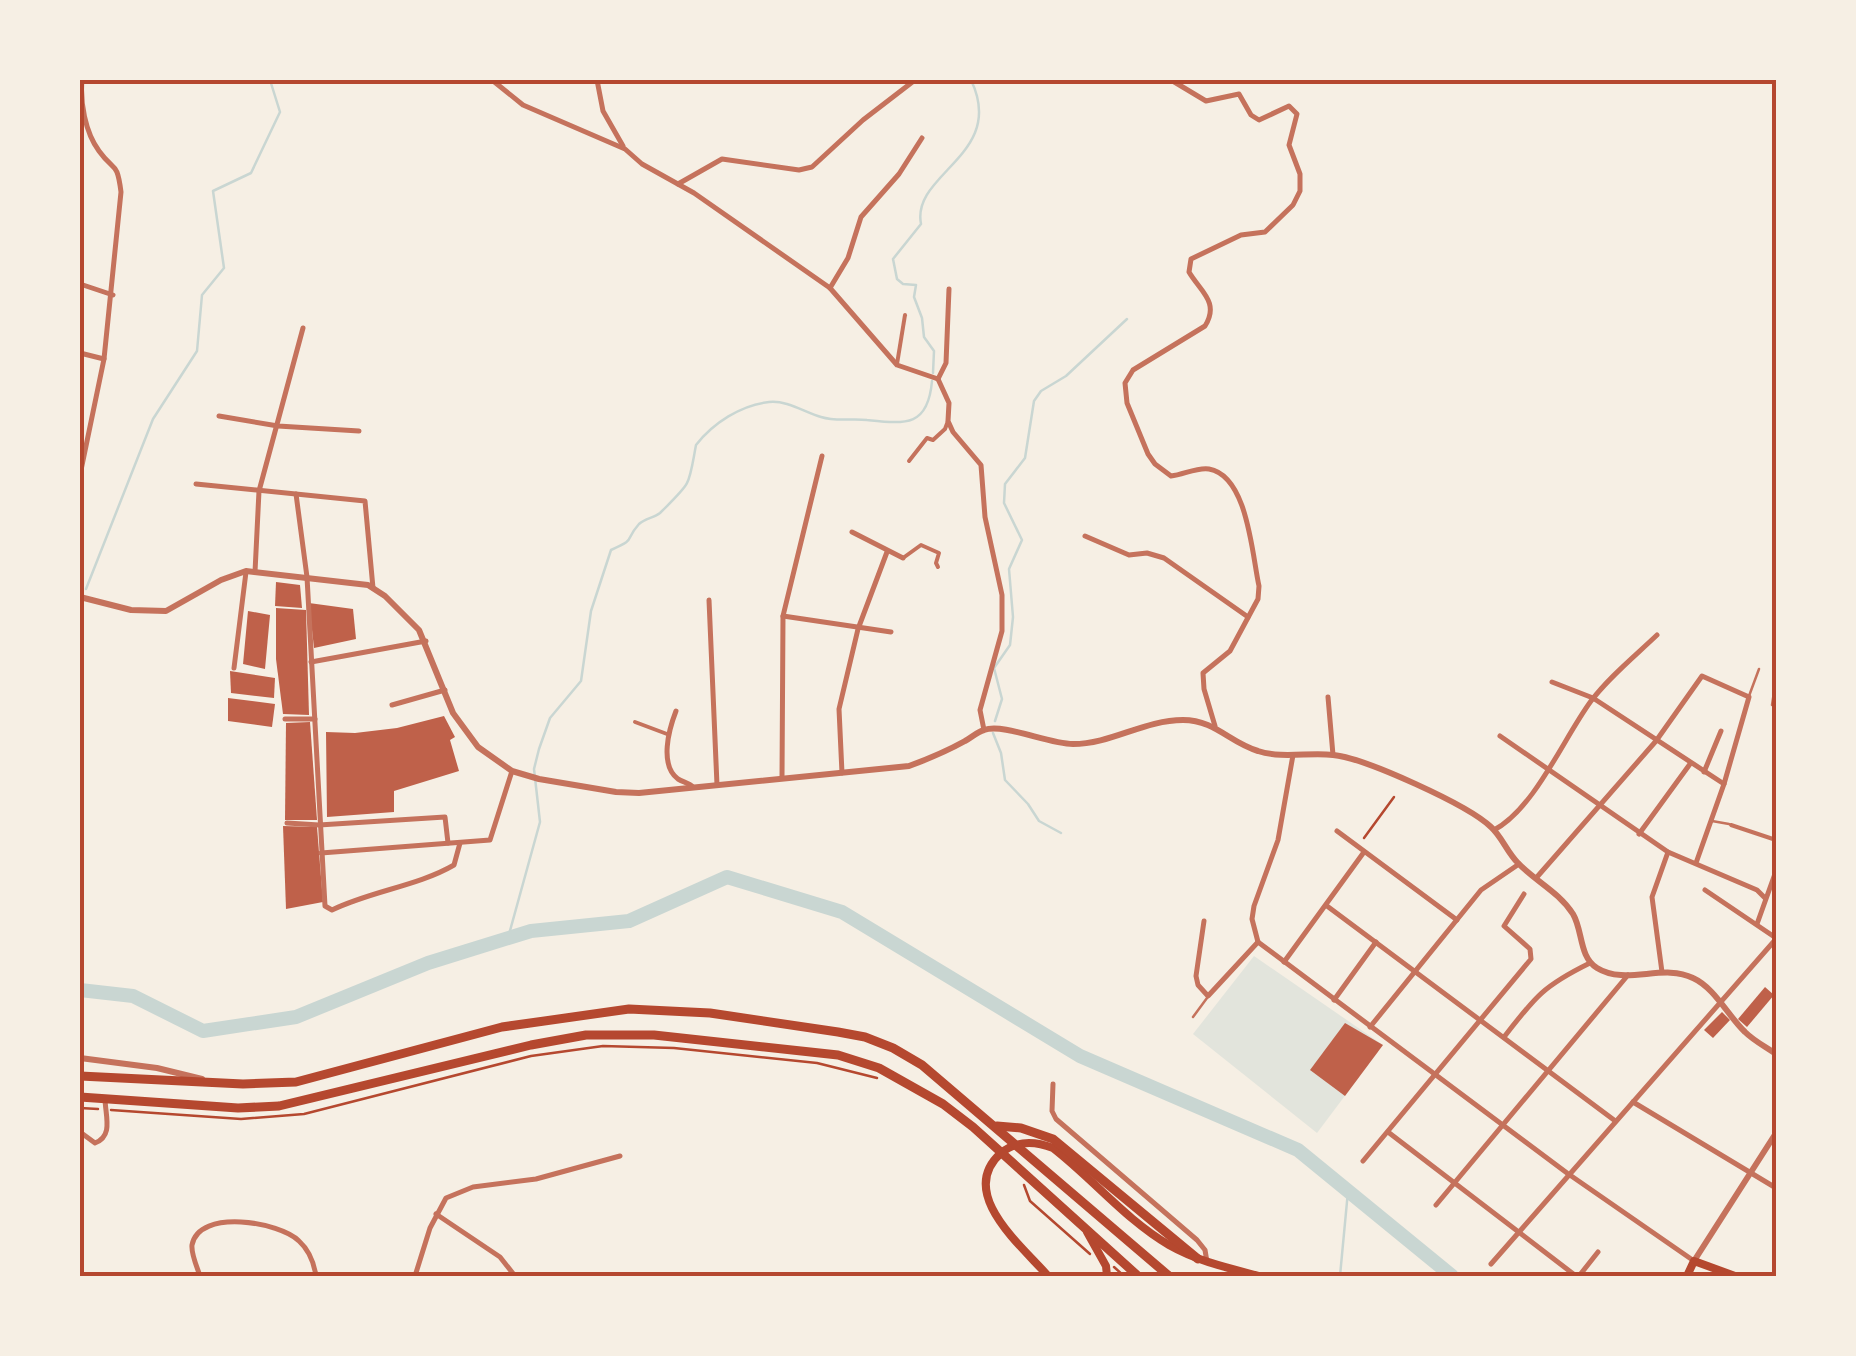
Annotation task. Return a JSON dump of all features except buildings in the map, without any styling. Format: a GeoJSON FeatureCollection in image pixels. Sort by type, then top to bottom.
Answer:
{"type":"FeatureCollection","features":[{"type":"Feature","properties":{"kind":"highway"},"geometry":{"type":"LineString","coordinates":[[80,1076],[296,1082],[534,1021],[628,1009],[676,1010],[865,1037],[922,1065],[1169,1276]]}},
{"type":"Feature","properties":{"kind":"highway"},"geometry":{"type":"LineString","coordinates":[[80,1097],[105,1104],[279,1106],[586,1035],[700,1039],[838,1055],[879,1068],[942,1104],[1138,1276]]}},
{"type":"Feature","properties":{"kind":"highway"},"geometry":{"type":"LineString","coordinates":[[997,1126],[1020,1128],[1053,1139],[1203,1260]]}},
{"type":"Feature","properties":{"kind":"main road"},"geometry":{"type":"LineString","coordinates":[[1048,1276],[992,1211],[986,1196],[986,1178],[997,1157],[1020,1144],[1040,1143],[1065,1158],[1170,1246],[1259,1276]]}},
{"type":"Feature","properties":{"kind":"main road"},"geometry":{"type":"LineString","coordinates":[[1085,1228],[1104,1262],[1107,1276]]}},
{"type":"Feature","properties":{"kind":"main road"},"geometry":{"type":"LineString","coordinates":[[1687,1276],[1694,1261],[1735,1276]]}},
{"type":"Feature","properties":{"kind":"street"},"geometry":{"type":"LineString","coordinates":[[80,475],[113,294],[120,179],[114,164],[98,151],[83,112],[82,80]]}},
{"type":"Feature","properties":{"kind":"street"},"geometry":{"type":"LineString","coordinates":[[492,80],[534,111],[596,134],[678,184],[830,288],[897,365],[938,379],[949,404],[948,421],[933,440],[926,438],[909,461]]}},
{"type":"Feature","properties":{"kind":"street"},"geometry":{"type":"LineString","coordinates":[[597,80],[603,112],[624,149]]}},
{"type":"Feature","properties":{"kind":"street"},"geometry":{"type":"LineString","coordinates":[[678,184],[722,159],[799,170],[812,167],[915,80]]}},
{"type":"Feature","properties":{"kind":"street"},"geometry":{"type":"LineString","coordinates":[[1171,80],[1206,101],[1239,94],[1251,115],[1260,120],[1289,106],[1297,114],[1289,144],[1300,174],[1300,191],[1293,205],[1265,232],[1241,235],[1192,259],[1189,272],[1210,299],[1210,318],[1205,326],[1132,370],[1125,382],[1127,404],[1155,464],[1170,476],[1213,470],[1230,481],[1242,501],[1259,586],[1258,599],[1230,651],[1203,672],[1215,726]]}},
{"type":"Feature","properties":{"kind":"street"},"geometry":{"type":"LineString","coordinates":[[830,288],[848,258],[861,216],[899,174],[922,138]]}},
{"type":"Feature","properties":{"kind":"street"},"geometry":{"type":"LineString","coordinates":[[80,284],[113,294]]}},
{"type":"Feature","properties":{"kind":"street"},"geometry":{"type":"LineString","coordinates":[[938,379],[946,363],[949,289]]}},
{"type":"Feature","properties":{"kind":"street"},"geometry":{"type":"LineString","coordinates":[[897,365],[905,315]]}},
{"type":"Feature","properties":{"kind":"street"},"geometry":{"type":"LineString","coordinates":[[234,668],[259,491],[303,328]]}},
{"type":"Feature","properties":{"kind":"street"},"geometry":{"type":"LineString","coordinates":[[80,353],[104,359]]}},
{"type":"Feature","properties":{"kind":"street"},"geometry":{"type":"LineString","coordinates":[[219,416],[278,426],[359,431]]}},
{"type":"Feature","properties":{"kind":"street"},"geometry":{"type":"LineString","coordinates":[[948,421],[981,465],[985,517],[1002,594],[1002,631],[980,710],[984,730]]}},
{"type":"Feature","properties":{"kind":"street"},"geometry":{"type":"LineString","coordinates":[[782,778],[783,616],[822,456]]}},
{"type":"Feature","properties":{"kind":"street"},"geometry":{"type":"LineString","coordinates":[[196,484],[365,501],[373,588]]}},
{"type":"Feature","properties":{"kind":"street"},"geometry":{"type":"LineString","coordinates":[[296,494],[306,577],[326,906],[332,910],[385,888],[441,872],[454,864],[460,843]]}},
{"type":"Feature","properties":{"kind":"street"},"geometry":{"type":"LineString","coordinates":[[852,532],[903,558],[921,545],[939,553],[938,568]]}},
{"type":"Feature","properties":{"kind":"street"},"geometry":{"type":"LineString","coordinates":[[1085,536],[1129,555],[1147,553],[1164,558],[1248,616]]}},
{"type":"Feature","properties":{"kind":"street"},"geometry":{"type":"LineString","coordinates":[[842,773],[839,709],[858,629],[887,552]]}},
{"type":"Feature","properties":{"kind":"street"},"geometry":{"type":"LineString","coordinates":[[80,597],[131,610],[166,611],[221,580],[250,571],[356,581],[373,588],[396,607],[426,641],[444,690],[467,735],[497,763],[512,771],[616,792],[909,766],[994,728],[1070,744],[1102,740],[1171,720],[1187,720],[1215,726],[1252,750],[1334,755],[1438,796],[1494,830],[1519,864],[1574,916],[1590,962],[1610,973],[1691,976],[1744,1032],[1776,1054]]}},
{"type":"Feature","properties":{"kind":"street"},"geometry":{"type":"LineString","coordinates":[[709,600],[717,785]]}},
{"type":"Feature","properties":{"kind":"street"},"geometry":{"type":"LineString","coordinates":[[783,616],[892,632]]}},
{"type":"Feature","properties":{"kind":"street"},"geometry":{"type":"LineString","coordinates":[[1494,830],[1513,817],[1594,698],[1657,635]]}},
{"type":"Feature","properties":{"kind":"street"},"geometry":{"type":"LineString","coordinates":[[312,662],[426,641]]}},
{"type":"Feature","properties":{"kind":"street"},"geometry":{"type":"LineString","coordinates":[[1536,877],[1656,741],[1702,676],[1749,697],[1696,864]]}},
{"type":"Feature","properties":{"kind":"street"},"geometry":{"type":"LineString","coordinates":[[1552,682],[1594,698],[1724,784]]}},
{"type":"Feature","properties":{"kind":"street"},"geometry":{"type":"LineString","coordinates":[[392,705],[444,690]]}},
{"type":"Feature","properties":{"kind":"street"},"geometry":{"type":"LineString","coordinates":[[1328,696],[1334,755]]}},
{"type":"Feature","properties":{"kind":"street"},"geometry":{"type":"LineString","coordinates":[[676,711],[667,734],[670,766],[674,775],[693,787]]}},
{"type":"Feature","properties":{"kind":"street"},"geometry":{"type":"LineString","coordinates":[[285,719],[316,719]]}},
{"type":"Feature","properties":{"kind":"street"},"geometry":{"type":"LineString","coordinates":[[635,722],[667,734]]}},
{"type":"Feature","properties":{"kind":"street"},"geometry":{"type":"LineString","coordinates":[[1704,772],[1721,732]]}},
{"type":"Feature","properties":{"kind":"street"},"geometry":{"type":"LineString","coordinates":[[1500,736],[1668,852],[1757,890],[1764,898]]}},
{"type":"Feature","properties":{"kind":"street"},"geometry":{"type":"LineString","coordinates":[[1293,755],[1278,840],[1254,906],[1252,919],[1258,942],[1567,1173],[1694,1261],[1776,1133]]}},
{"type":"Feature","properties":{"kind":"street"},"geometry":{"type":"LineString","coordinates":[[1639,834],[1690,764]]}},
{"type":"Feature","properties":{"kind":"street"},"geometry":{"type":"LineString","coordinates":[[322,853],[490,840],[512,771]]}},
{"type":"Feature","properties":{"kind":"street"},"geometry":{"type":"LineString","coordinates":[[287,823],[319,826],[445,817],[448,843]]}},
{"type":"Feature","properties":{"kind":"street"},"geometry":{"type":"LineString","coordinates":[[1730,824],[1776,840]]}},
{"type":"Feature","properties":{"kind":"street"},"geometry":{"type":"LineString","coordinates":[[1337,831],[1457,920]]}},
{"type":"Feature","properties":{"kind":"street"},"geometry":{"type":"LineString","coordinates":[[1284,962],[1364,851]]}},
{"type":"Feature","properties":{"kind":"street"},"geometry":{"type":"LineString","coordinates":[[1662,972],[1652,897],[1668,852]]}},
{"type":"Feature","properties":{"kind":"street"},"geometry":{"type":"LineString","coordinates":[[1369,1028],[1490,882],[1519,864]]}},
{"type":"Feature","properties":{"kind":"street"},"geometry":{"type":"LineString","coordinates":[[1757,924],[1776,872]]}},
{"type":"Feature","properties":{"kind":"street"},"geometry":{"type":"LineString","coordinates":[[1490,1264],[1776,938],[1705,890]]}},
{"type":"Feature","properties":{"kind":"street"},"geometry":{"type":"LineString","coordinates":[[1363,1161],[1531,958],[1530,949],[1504,926],[1524,894]]}},
{"type":"Feature","properties":{"kind":"street"},"geometry":{"type":"LineString","coordinates":[[1326,906],[1614,1120]]}},
{"type":"Feature","properties":{"kind":"street"},"geometry":{"type":"LineString","coordinates":[[1204,921],[1196,976],[1208,996],[1258,942]]}},
{"type":"Feature","properties":{"kind":"street"},"geometry":{"type":"LineString","coordinates":[[1334,1001],[1376,942]]}},
{"type":"Feature","properties":{"kind":"street"},"geometry":{"type":"LineString","coordinates":[[1504,1037],[1534,997],[1590,962]]}},
{"type":"Feature","properties":{"kind":"street"},"geometry":{"type":"LineString","coordinates":[[1436,1205],[1628,975]]}},
{"type":"Feature","properties":{"kind":"street"},"geometry":{"type":"LineString","coordinates":[[80,1058],[180,1072],[209,1082]]}},
{"type":"Feature","properties":{"kind":"street"},"geometry":{"type":"LineString","coordinates":[[1053,1084],[1052,1112],[1056,1118],[1197,1240],[1205,1250],[1203,1260]]}},
{"type":"Feature","properties":{"kind":"street"},"geometry":{"type":"LineString","coordinates":[[1632,1101],[1776,1188]]}},
{"type":"Feature","properties":{"kind":"street"},"geometry":{"type":"LineString","coordinates":[[80,1132],[96,1143],[103,1140],[107,1134],[105,1104]]}},
{"type":"Feature","properties":{"kind":"street"},"geometry":{"type":"LineString","coordinates":[[1388,1131],[1578,1276],[1598,1252]]}},
{"type":"Feature","properties":{"kind":"street"},"geometry":{"type":"LineString","coordinates":[[415,1276],[436,1214],[446,1198],[472,1187],[536,1178],[620,1156]]}},
{"type":"Feature","properties":{"kind":"street"},"geometry":{"type":"LineString","coordinates":[[436,1214],[500,1257],[515,1276]]}},
{"type":"Feature","properties":{"kind":"street"},"geometry":{"type":"LineString","coordinates":[[200,1276],[192,1251],[196,1237],[213,1224],[231,1222],[266,1225],[298,1240],[312,1258],[316,1276]]}},
{"type":"Feature","properties":{"kind":"lane"},"geometry":{"type":"LineString","coordinates":[[1749,697],[1759,669]]}},
{"type":"Feature","properties":{"kind":"lane"},"geometry":{"type":"LineString","coordinates":[[1776,679],[1772,704],[1776,706]]}},
{"type":"Feature","properties":{"kind":"lane"},"geometry":{"type":"LineString","coordinates":[[1712,821],[1730,824]]}},
{"type":"Feature","properties":{"kind":"lane"},"geometry":{"type":"LineString","coordinates":[[1193,1017],[1208,996]]}},
{"type":"Feature","properties":{"kind":"path"},"geometry":{"type":"LineString","coordinates":[[1364,838],[1394,797]]}},
{"type":"Feature","properties":{"kind":"path"},"geometry":{"type":"LineString","coordinates":[[80,1108],[105,1104],[270,1118],[304,1114],[530,1056],[604,1046],[674,1048],[817,1064],[889,1082]]}},
{"type":"Feature","properties":{"kind":"path"},"geometry":{"type":"LineString","coordinates":[[1022,1183],[1030,1201],[1098,1260],[1124,1276]]}},
{"type":"Feature","properties":{"kind":"shaded area"},"geometry":{"type":"Polygon","coordinates":[[[1254,956],[1383,1045],[1317,1133],[1193,1034],[1254,956]]]}},
{"type":"Feature","properties":{"kind":"waterway"},"geometry":{"type":"LineString","coordinates":[[86,589],[153,419],[197,351],[202,295],[224,268],[213,191],[251,173],[280,112],[270,80]]}},
{"type":"Feature","properties":{"kind":"waterway"},"geometry":{"type":"LineString","coordinates":[[933,373],[934,351],[924,337],[914,297],[916,285],[897,279],[893,259],[921,224],[922,206],[930,191],[968,145],[977,127],[979,106],[971,80]]}},
{"type":"Feature","properties":{"kind":"waterway"},"geometry":{"type":"LineString","coordinates":[[995,721],[1002,699],[994,668],[1010,645],[1013,617],[1009,569],[1022,540],[1004,503],[1005,484],[1025,458],[1034,401],[1041,391],[1066,376],[1127,319]]}},
{"type":"Feature","properties":{"kind":"waterway"},"geometry":{"type":"LineString","coordinates":[[508,938],[540,822],[534,769],[539,749],[550,718],[581,681],[591,611],[611,550],[628,541],[639,524],[660,513],[678,495],[690,477],[696,445],[738,411],[776,402],[838,420],[904,422],[920,415],[926,407],[932,381]]}},
{"type":"Feature","properties":{"kind":"waterway"},"geometry":{"type":"LineString","coordinates":[[993,733],[1005,780],[1039,821],[1061,833]]}},
{"type":"Feature","properties":{"kind":"waterway"},"geometry":{"type":"LineString","coordinates":[[80,990],[133,996],[203,1031],[296,1017],[428,963],[531,931],[629,921],[727,877],[842,912],[1080,1056],[1298,1150],[1452,1276]]}},
{"type":"Feature","properties":{"kind":"waterway"},"geometry":{"type":"LineString","coordinates":[[1340,1276],[1348,1191]]}}]}
